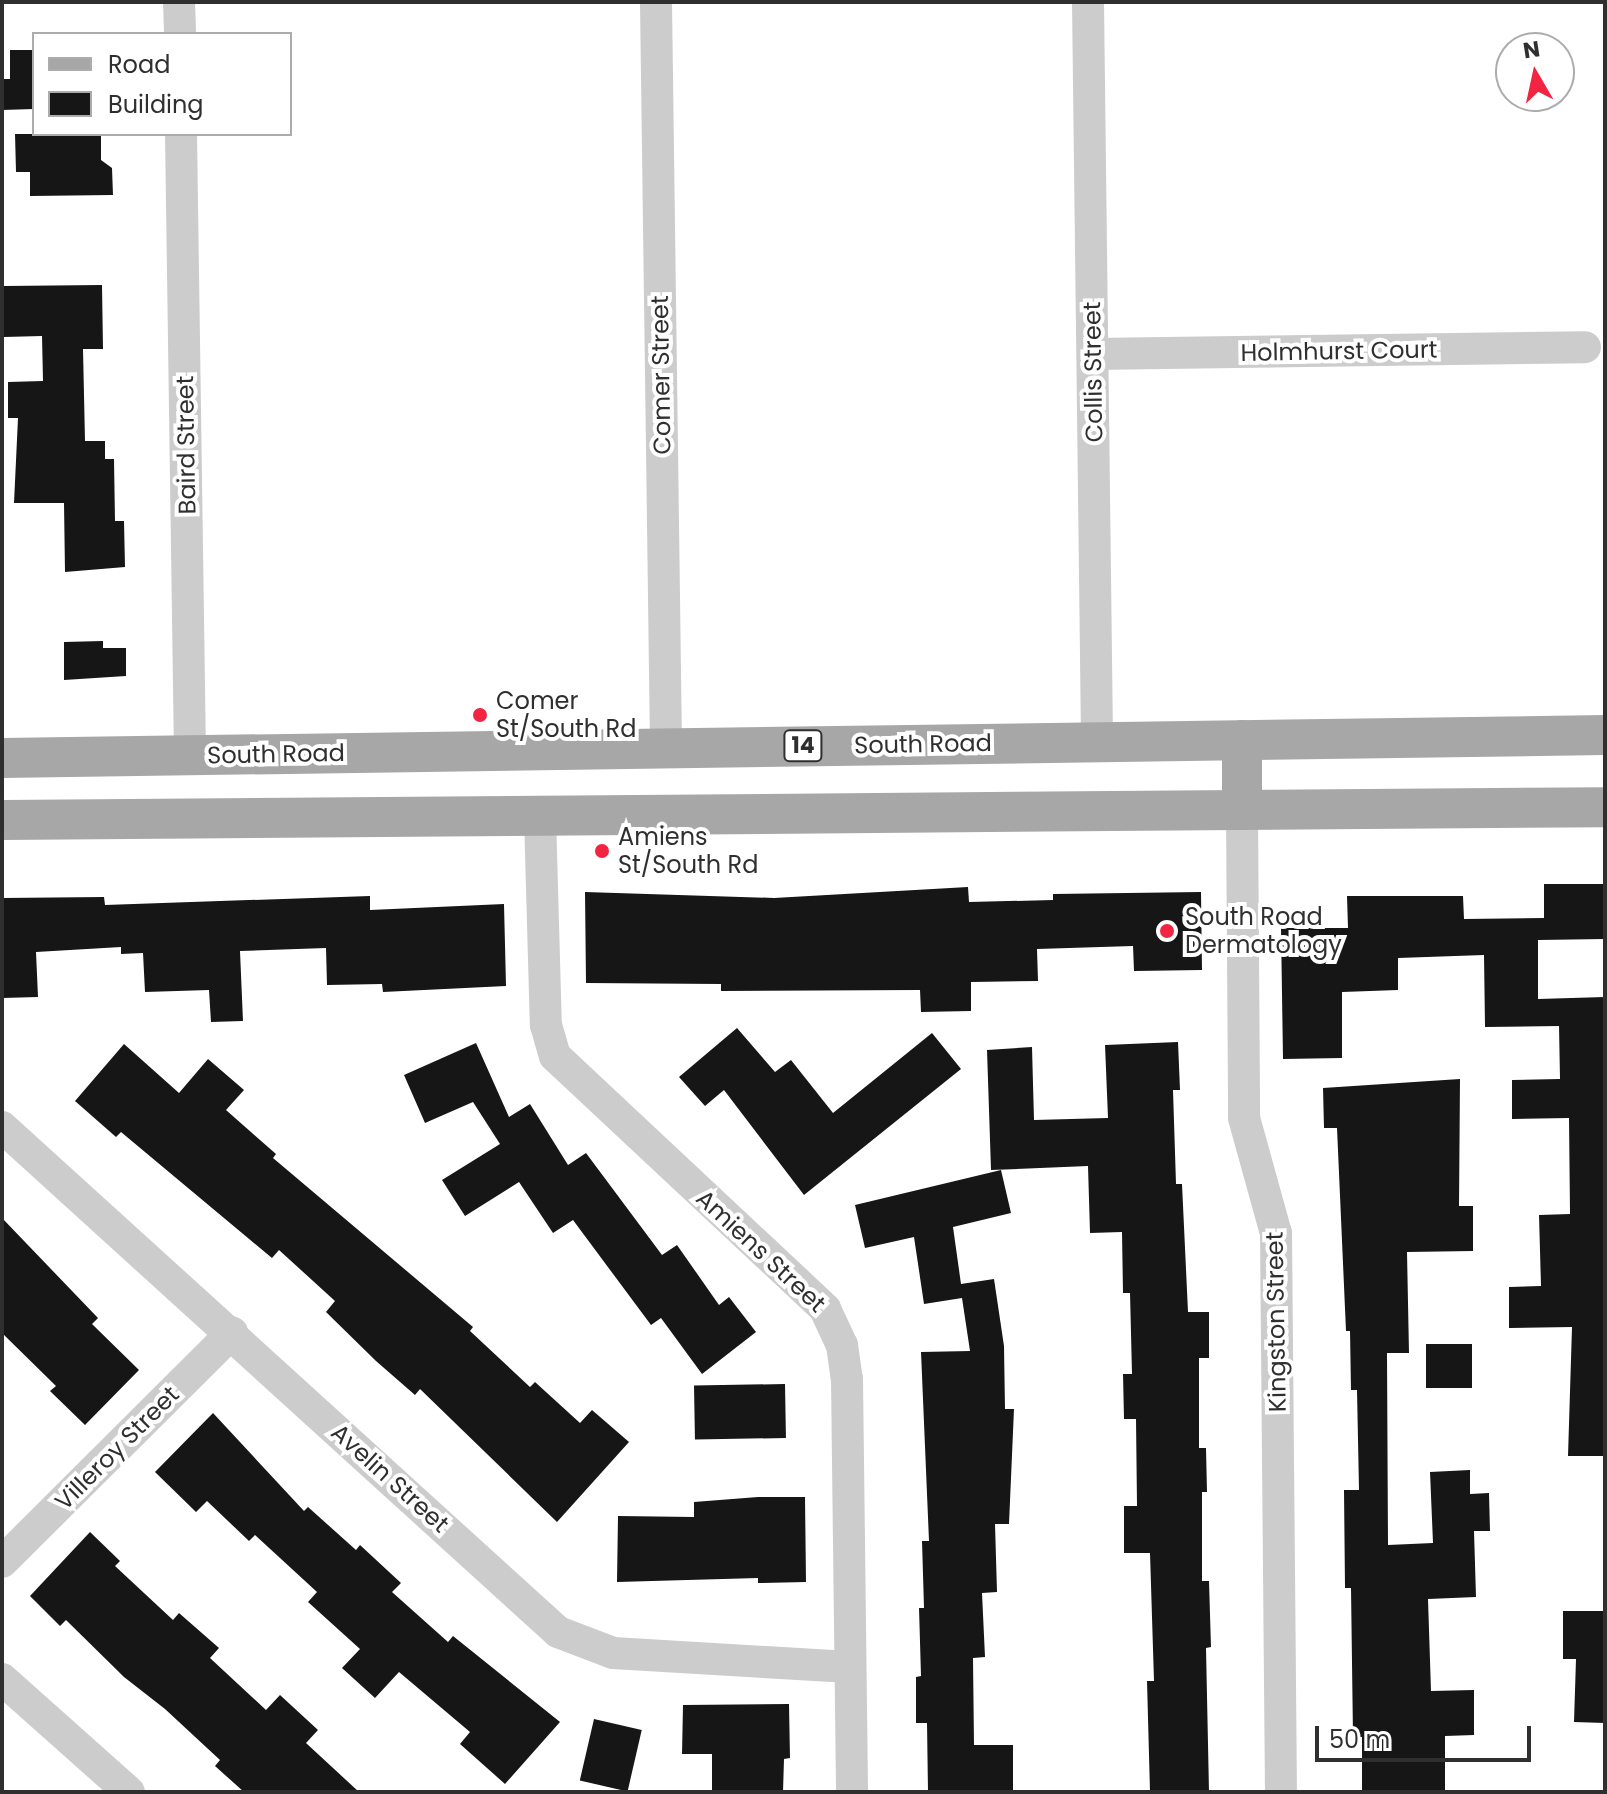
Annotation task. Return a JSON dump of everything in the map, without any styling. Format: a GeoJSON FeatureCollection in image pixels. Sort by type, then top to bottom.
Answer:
{"type":"FeatureCollection","features":[{"type":"Feature","properties":{"kind":"main road","name":"South Road"},"geometry":{"type":"LineString","coordinates":[[2,758],[1605,735]]}},
{"type":"Feature","properties":{"kind":"main road"},"geometry":{"type":"LineString","coordinates":[[1242,740],[1242,810]]}},
{"type":"Feature","properties":{"kind":"main road"},"geometry":{"type":"LineString","coordinates":[[2,820],[1605,807]]}},
{"type":"Feature","properties":{"kind":"street"},"geometry":{"type":"LineString","coordinates":[[179,2],[180,32]]}},
{"type":"Feature","properties":{"kind":"street","name":"Comer Street"},"geometry":{"type":"LineString","coordinates":[[656,2],[666,748]]}},
{"type":"Feature","properties":{"kind":"street","name":"Collis Street"},"geometry":{"type":"LineString","coordinates":[[1088,2],[1097,742]]}},
{"type":"Feature","properties":{"kind":"street","name":"Baird Street"},"geometry":{"type":"LineString","coordinates":[[181,136],[190,756]]}},
{"type":"Feature","properties":{"kind":"street","name":"Holmhurst Court"},"geometry":{"type":"LineString","coordinates":[[1093,354],[1585,347]]}},
{"type":"Feature","properties":{"kind":"street","name":"Kingston Street"},"geometry":{"type":"LineString","coordinates":[[1242,810],[1244,1118],[1276,1233],[1281,1792]]}},
{"type":"Feature","properties":{"kind":"street","name":"Amiens Street"},"geometry":{"type":"LineString","coordinates":[[540,816],[546,1025],[555,1056],[825,1309],[842,1345],[847,1379],[852,1792]]}},
{"type":"Feature","properties":{"kind":"street","name":"Avelin Street"},"geometry":{"type":"LineString","coordinates":[[2,1127],[558,1632],[613,1653],[850,1667]]}},
{"type":"Feature","properties":{"kind":"street","name":"Villeroy Street"},"geometry":{"type":"LineString","coordinates":[[2,1562],[232,1333]]}},
{"type":"Feature","properties":{"kind":"street"},"geometry":{"type":"LineString","coordinates":[[2,1679],[129,1792]]}},
{"type":"Feature","properties":{"kind":"building"},"geometry":{"type":"Polygon","coordinates":[[[10,50],[32,50],[32,109],[2,110],[2,79],[10,79],[10,50]]]}},
{"type":"Feature","properties":{"kind":"building"},"geometry":{"type":"Polygon","coordinates":[[[15,134],[101,136],[101,160],[112,168],[113,195],[30,196],[30,172],[16,172],[15,134]]]}},
{"type":"Feature","properties":{"kind":"building"},"geometry":{"type":"Polygon","coordinates":[[[102,285],[103,349],[83,349],[85,441],[105,441],[105,459],[114,459],[115,521],[124,521],[125,567],[65,572],[64,503],[14,503],[18,418],[8,418],[8,382],[43,381],[42,336],[4,337],[4,286],[102,285]]]}},
{"type":"Feature","properties":{"kind":"building"},"geometry":{"type":"Polygon","coordinates":[[[103,641],[103,648],[126,648],[126,676],[64,680],[64,642],[103,641]]]}},
{"type":"Feature","properties":{"kind":"building"},"geometry":{"type":"Polygon","coordinates":[[[1544,884],[1605,884],[1605,939],[1538,940],[1538,999],[1605,997],[1605,1456],[1568,1456],[1572,1327],[1509,1328],[1509,1287],[1541,1286],[1539,1215],[1570,1214],[1569,1118],[1512,1119],[1512,1080],[1560,1079],[1559,1026],[1485,1027],[1484,955],[1398,958],[1398,990],[1342,992],[1342,1058],[1283,1059],[1281,928],[1348,928],[1347,896],[1463,896],[1464,919],[1544,918],[1544,884]]]}},
{"type":"Feature","properties":{"kind":"building"},"geometry":{"type":"Polygon","coordinates":[[[968,887],[969,902],[1053,900],[1053,894],[1201,892],[1202,970],[1134,971],[1133,946],[1037,949],[1038,981],[971,982],[971,1011],[921,1012],[920,990],[721,991],[721,984],[586,983],[585,892],[774,898],[968,887]]]}},
{"type":"Feature","properties":{"kind":"building"},"geometry":{"type":"Polygon","coordinates":[[[370,896],[370,910],[504,904],[506,986],[383,992],[382,984],[327,985],[326,948],[240,951],[243,1021],[211,1022],[209,990],[145,992],[143,953],[121,954],[121,947],[36,952],[38,997],[2,998],[2,898],[104,897],[105,905],[370,896]]]}},
{"type":"Feature","properties":{"kind":"building"},"geometry":{"type":"Polygon","coordinates":[[[737,1028],[775,1072],[791,1060],[833,1113],[932,1033],[961,1069],[804,1195],[724,1090],[705,1106],[679,1077],[737,1028]]]}},
{"type":"Feature","properties":{"kind":"building"},"geometry":{"type":"Polygon","coordinates":[[[1178,1042],[1180,1090],[1173,1090],[1176,1184],[1182,1184],[1188,1312],[1209,1312],[1209,1358],[1199,1358],[1199,1448],[1206,1448],[1207,1492],[1202,1492],[1202,1581],[1209,1581],[1211,1647],[1206,1648],[1209,1792],[1150,1792],[1147,1681],[1154,1681],[1150,1553],[1124,1553],[1124,1506],[1137,1506],[1136,1419],[1124,1419],[1123,1374],[1132,1374],[1130,1293],[1123,1293],[1122,1232],[1090,1233],[1088,1166],[991,1170],[987,1050],[1032,1047],[1034,1120],[1108,1118],[1105,1045],[1178,1042]]]}},
{"type":"Feature","properties":{"kind":"building"},"geometry":{"type":"Polygon","coordinates":[[[476,1043],[509,1117],[530,1104],[568,1165],[586,1153],[662,1255],[677,1245],[719,1305],[729,1297],[756,1332],[702,1374],[661,1318],[651,1325],[573,1220],[553,1233],[519,1182],[465,1216],[442,1180],[500,1144],[473,1102],[425,1123],[404,1075],[476,1043]]]}},
{"type":"Feature","properties":{"kind":"building"},"geometry":{"type":"Polygon","coordinates":[[[124,1044],[179,1093],[208,1059],[244,1090],[226,1110],[276,1154],[273,1158],[473,1327],[470,1331],[530,1387],[535,1382],[580,1423],[592,1410],[629,1442],[557,1522],[420,1389],[415,1395],[376,1361],[326,1312],[335,1301],[279,1250],[272,1258],[121,1132],[116,1137],[75,1101],[124,1044]]]}},
{"type":"Feature","properties":{"kind":"building"},"geometry":{"type":"Polygon","coordinates":[[[1460,1079],[1459,1206],[1473,1206],[1473,1251],[1407,1252],[1409,1353],[1387,1353],[1388,1545],[1433,1543],[1430,1472],[1470,1470],[1470,1494],[1489,1493],[1490,1531],[1474,1531],[1476,1597],[1428,1599],[1431,1691],[1474,1690],[1474,1735],[1445,1736],[1445,1792],[1362,1792],[1362,1737],[1353,1737],[1351,1588],[1345,1588],[1344,1490],[1359,1490],[1357,1390],[1351,1390],[1350,1331],[1346,1331],[1337,1128],[1324,1128],[1323,1088],[1460,1079]]]}},
{"type":"Feature","properties":{"kind":"building"},"geometry":{"type":"Polygon","coordinates":[[[1001,1170],[1011,1213],[953,1227],[961,1284],[994,1279],[1004,1346],[1005,1409],[1014,1409],[1009,1524],[995,1524],[997,1592],[982,1593],[985,1657],[973,1658],[974,1745],[1013,1745],[1013,1791],[928,1792],[927,1723],[916,1723],[916,1677],[921,1676],[919,1608],[924,1608],[922,1541],[929,1541],[921,1352],[970,1351],[962,1298],[924,1304],[914,1237],[865,1248],[855,1205],[1001,1170]]]}},
{"type":"Feature","properties":{"kind":"building"},"geometry":{"type":"Polygon","coordinates":[[[2,1218],[98,1318],[92,1324],[139,1370],[85,1425],[50,1391],[56,1386],[2,1333],[2,1218]]]}},
{"type":"Feature","properties":{"kind":"building"},"geometry":{"type":"Polygon","coordinates":[[[1426,1344],[1472,1344],[1472,1388],[1426,1388],[1426,1344]]]}},
{"type":"Feature","properties":{"kind":"building"},"geometry":{"type":"Polygon","coordinates":[[[785,1384],[786,1438],[695,1440],[694,1386],[785,1384]]]}},
{"type":"Feature","properties":{"kind":"building"},"geometry":{"type":"Polygon","coordinates":[[[213,1413],[304,1511],[308,1507],[356,1550],[360,1545],[401,1583],[392,1592],[448,1642],[453,1636],[560,1722],[505,1784],[460,1744],[470,1732],[399,1672],[375,1698],[342,1668],[360,1649],[308,1602],[317,1592],[255,1535],[249,1541],[207,1501],[196,1512],[155,1472],[213,1413]]]}},
{"type":"Feature","properties":{"kind":"building"},"geometry":{"type":"Polygon","coordinates":[[[805,1497],[806,1582],[758,1583],[758,1578],[617,1582],[618,1516],[694,1517],[694,1502],[805,1497]]]}},
{"type":"Feature","properties":{"kind":"building"},"geometry":{"type":"Polygon","coordinates":[[[90,1532],[120,1561],[115,1566],[173,1620],[179,1613],[219,1648],[210,1658],[266,1710],[280,1695],[318,1730],[306,1743],[359,1792],[244,1792],[215,1766],[220,1760],[165,1709],[124,1677],[66,1620],[60,1626],[30,1596],[90,1532]]]}},
{"type":"Feature","properties":{"kind":"building"},"geometry":{"type":"Polygon","coordinates":[[[1563,1611],[1605,1611],[1605,1723],[1574,1722],[1576,1659],[1563,1659],[1563,1611]]]}},
{"type":"Feature","properties":{"kind":"building"},"geometry":{"type":"Polygon","coordinates":[[[789,1704],[790,1758],[784,1759],[783,1792],[712,1792],[712,1754],[682,1754],[683,1705],[789,1704]]]}},
{"type":"Feature","properties":{"kind":"building"},"geometry":{"type":"Polygon","coordinates":[[[594,1719],[642,1730],[628,1791],[580,1780],[594,1719]]]}},
{"type":"Feature","properties":{"kind":"place","name":"Comer St/South Rd"},"geometry":{"type":"Point","coordinates":[480,715]}},
{"type":"Feature","properties":{"kind":"place","name":"Amiens St/South Rd"},"geometry":{"type":"Point","coordinates":[602,851]}},
{"type":"Feature","properties":{"kind":"place","name":"South Road Dermatology"},"geometry":{"type":"Point","coordinates":[1167,931]}}]}
